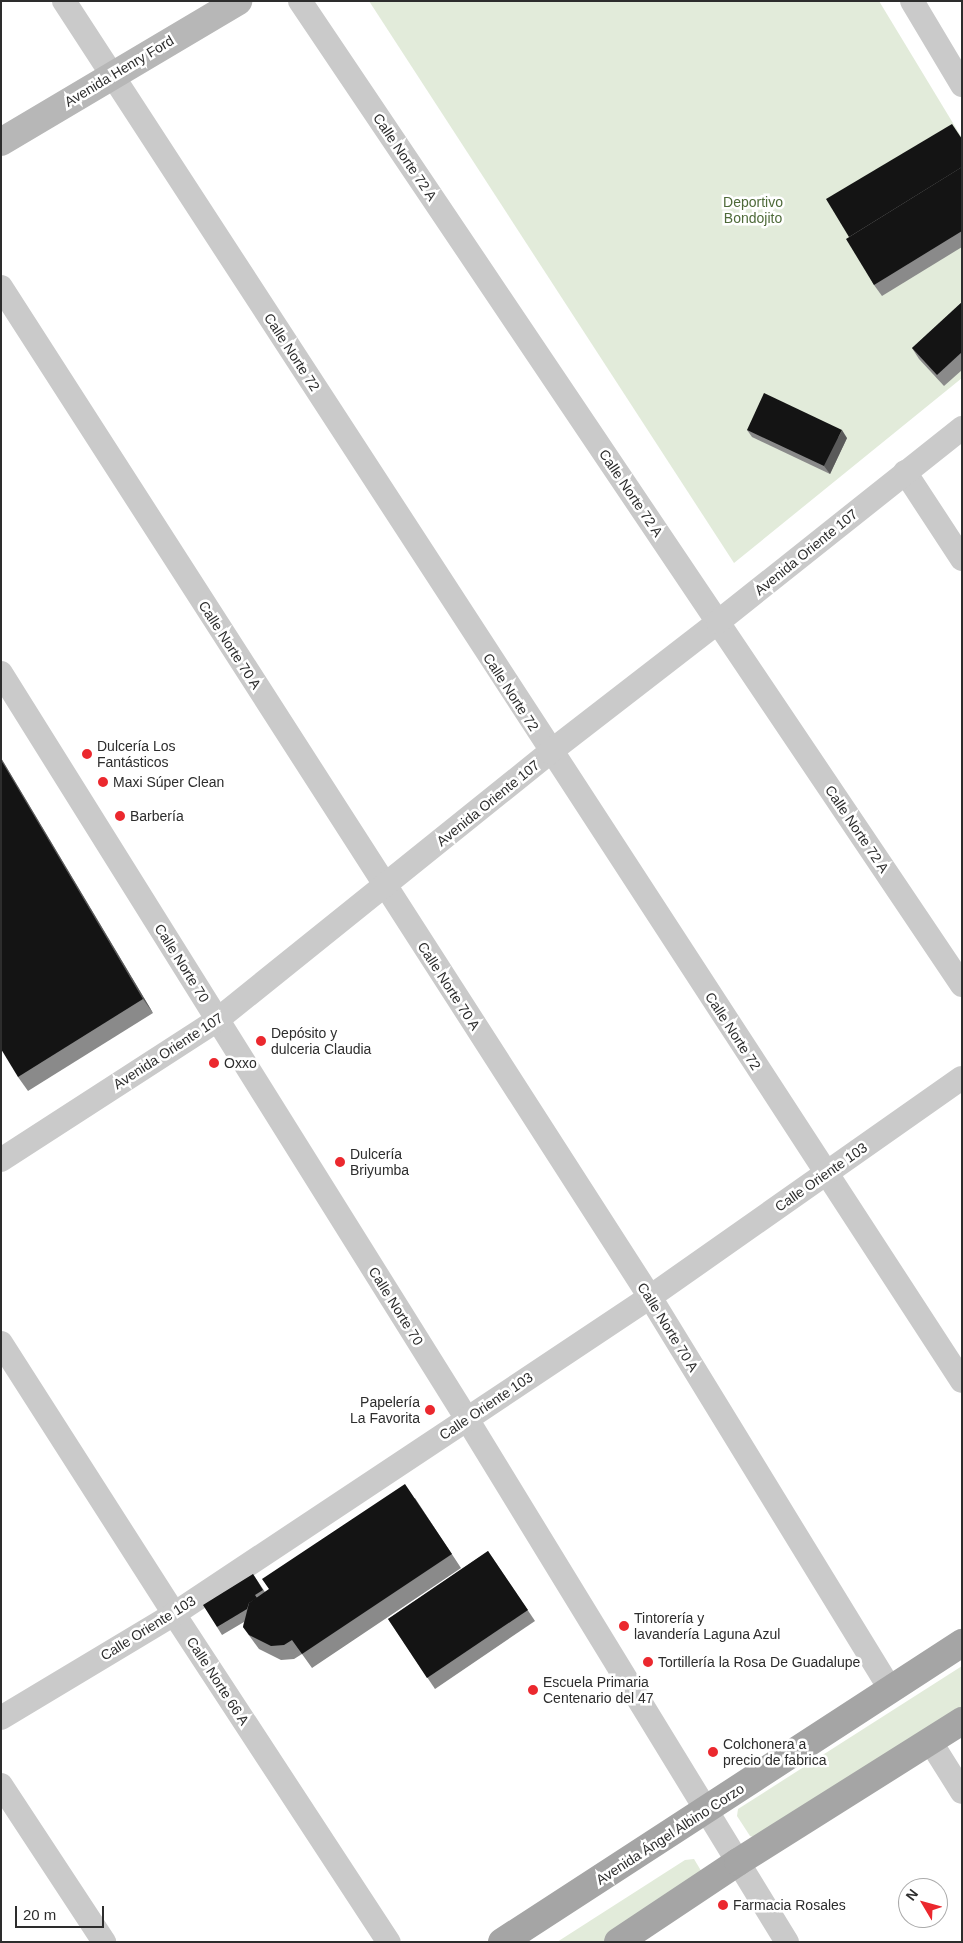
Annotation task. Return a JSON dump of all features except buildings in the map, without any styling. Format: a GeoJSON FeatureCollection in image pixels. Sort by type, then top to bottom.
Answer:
{"type":"FeatureCollection","features":[{"type":"Feature","properties":{"kind":"main road","name":"Avenida Ángel Albino Corzo"},"geometry":{"type":"LineString","coordinates":[[502,1942],[707,1812],[962,1643]]}},
{"type":"Feature","properties":{"kind":"main road"},"geometry":{"type":"LineString","coordinates":[[618,1942],[738,1862],[962,1721]]}},
{"type":"Feature","properties":{"kind":"street","name":"Calle Norte 72"},"geometry":{"type":"LineString","coordinates":[[64,1],[550,752],[962,1381]]}},
{"type":"Feature","properties":{"kind":"street","name":"Avenida Henry Ford"},"geometry":{"type":"LineString","coordinates":[[1,142],[112,74],[238,1]]}},
{"type":"Feature","properties":{"kind":"street","name":"Calle Norte 72 A"},"geometry":{"type":"LineString","coordinates":[[300,1],[962,985]]}},
{"type":"Feature","properties":{"kind":"street"},"geometry":{"type":"LineString","coordinates":[[912,1],[962,85]]}},
{"type":"Feature","properties":{"kind":"street","name":"Calle Norte 70 A"},"geometry":{"type":"LineString","coordinates":[[1,286],[385,887],[650,1297],[890,1689]]}},
{"type":"Feature","properties":{"kind":"street","name":"Avenida Oriente 107"},"geometry":{"type":"LineString","coordinates":[[1,1160],[217,1020],[385,887],[550,752],[718,622],[962,428]]}},
{"type":"Feature","properties":{"kind":"street"},"geometry":{"type":"LineString","coordinates":[[905,472],[962,559]]}},
{"type":"Feature","properties":{"kind":"street","name":"Calle Norte 70"},"geometry":{"type":"LineString","coordinates":[[1,674],[467,1419],[787,1942]]}},
{"type":"Feature","properties":{"kind":"street","name":"Calle Oriente 103"},"geometry":{"type":"LineString","coordinates":[[1,1718],[174,1614],[467,1419],[650,1297],[962,1078]]}},
{"type":"Feature","properties":{"kind":"street","name":"Calle Norte 66 A"},"geometry":{"type":"LineString","coordinates":[[1,1343],[174,1614],[389,1942]]}},
{"type":"Feature","properties":{"kind":"street"},"geometry":{"type":"LineString","coordinates":[[930,1741],[962,1792]]}},
{"type":"Feature","properties":{"kind":"street"},"geometry":{"type":"LineString","coordinates":[[1,1785],[104,1942]]}},
{"type":"Feature","properties":{"kind":"green space","name":"Deportivo Bondojito"},"geometry":{"type":"Polygon","coordinates":[[[369,1],[879,1],[962,138],[962,378],[734,563],[369,1]]]}},
{"type":"Feature","properties":{"kind":"green space"},"geometry":{"type":"Polygon","coordinates":[[[962,1666],[962,1709],[757,1838],[750,1836],[737,1816],[738,1809],[962,1666]]]}},
{"type":"Feature","properties":{"kind":"green space"},"geometry":{"type":"Polygon","coordinates":[[[694,1859],[703,1874],[606,1942],[557,1942],[685,1860],[694,1859]]]}},
{"type":"Feature","properties":{"kind":"place","name":"Dulcería Los Fantásticos"},"geometry":{"type":"Point","coordinates":[87,754]}},
{"type":"Feature","properties":{"kind":"place","name":"Maxi Súper Clean"},"geometry":{"type":"Point","coordinates":[103,782]}},
{"type":"Feature","properties":{"kind":"place","name":"Barbería"},"geometry":{"type":"Point","coordinates":[120,816]}},
{"type":"Feature","properties":{"kind":"place","name":"Depósito y dulceria Claudia"},"geometry":{"type":"Point","coordinates":[261,1041]}},
{"type":"Feature","properties":{"kind":"place","name":"Oxxo"},"geometry":{"type":"Point","coordinates":[214,1063]}},
{"type":"Feature","properties":{"kind":"place","name":"Dulcería Briyumba"},"geometry":{"type":"Point","coordinates":[340,1162]}},
{"type":"Feature","properties":{"kind":"place","name":"Papelería La Favorita"},"geometry":{"type":"Point","coordinates":[430,1410]}},
{"type":"Feature","properties":{"kind":"place","name":"Tintorería y lavandería Laguna Azul"},"geometry":{"type":"Point","coordinates":[624,1626]}},
{"type":"Feature","properties":{"kind":"place","name":"Tortillería la Rosa De Guadalupe"},"geometry":{"type":"Point","coordinates":[648,1662]}},
{"type":"Feature","properties":{"kind":"place","name":"Escuela Primaria Centenario del 47"},"geometry":{"type":"Point","coordinates":[533,1690]}},
{"type":"Feature","properties":{"kind":"place","name":"Colchonera a precio de fabrica"},"geometry":{"type":"Point","coordinates":[713,1752]}},
{"type":"Feature","properties":{"kind":"place","name":"Farmacia Rosales"},"geometry":{"type":"Point","coordinates":[723,1905]}}]}
